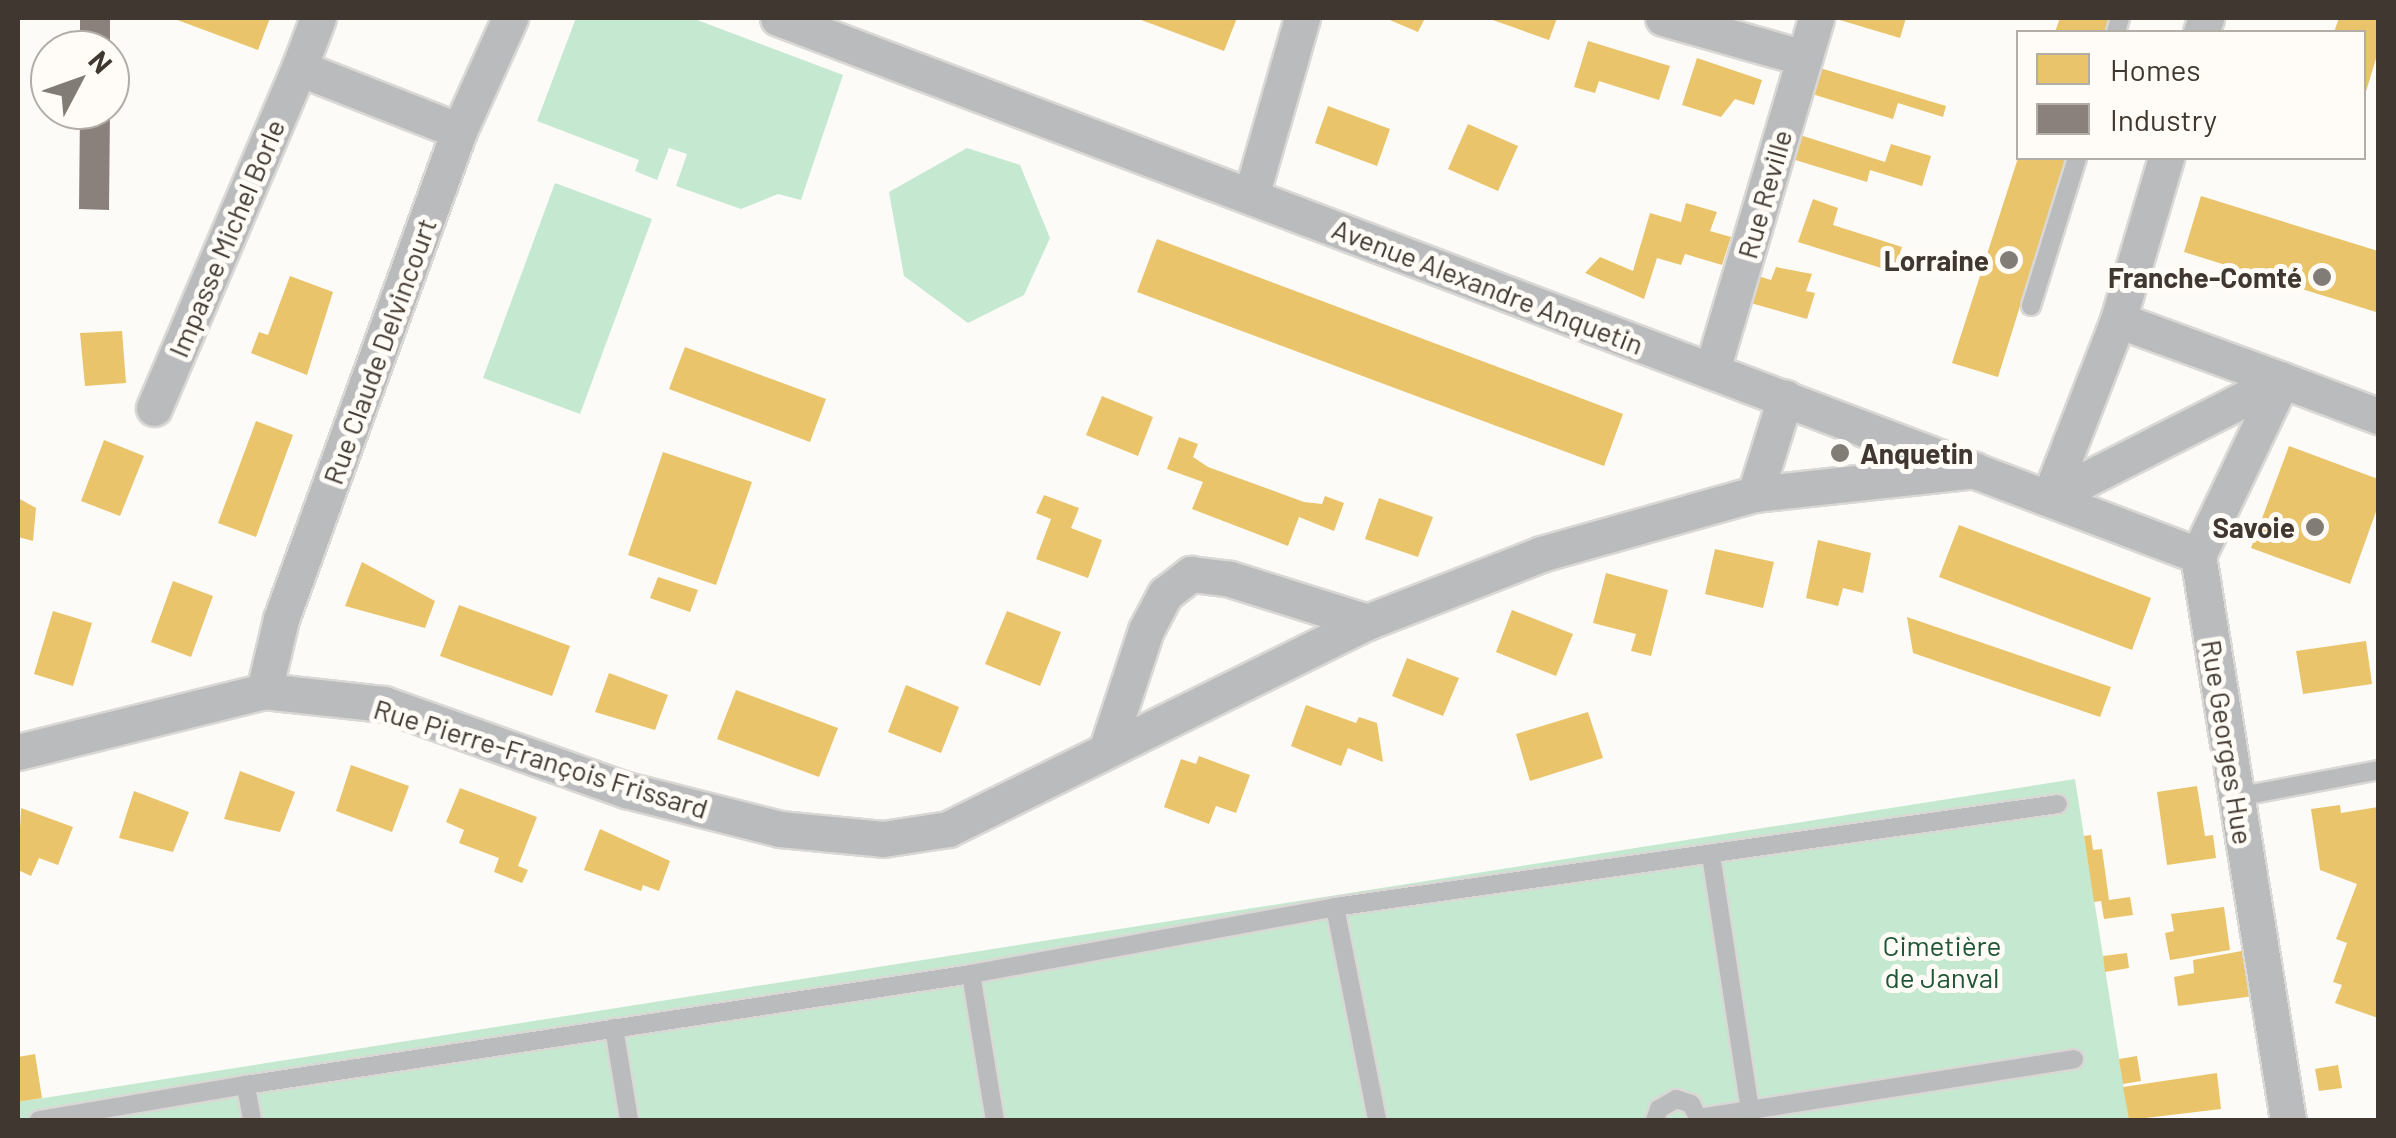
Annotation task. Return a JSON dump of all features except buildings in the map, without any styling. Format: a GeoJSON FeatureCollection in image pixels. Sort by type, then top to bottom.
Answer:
{"type":"FeatureCollection","features":[{"type":"Feature","properties":{"kind":"street","name":"Impasse Michel Borle"},"geometry":{"type":"LineString","coordinates":[[154,408],[318,18]]}},
{"type":"Feature","properties":{"kind":"street","name":"Rue Claude Delvincourt"},"geometry":{"type":"LineString","coordinates":[[264,690],[281,619],[459,132],[510,18]]}},
{"type":"Feature","properties":{"kind":"street","name":"Avenue Alexandre Anquetin"},"geometry":{"type":"LineString","coordinates":[[778,18],[2198,554]]}},
{"type":"Feature","properties":{"kind":"street"},"geometry":{"type":"LineString","coordinates":[[1251,196],[1302,18]]}},
{"type":"Feature","properties":{"kind":"street"},"geometry":{"type":"LineString","coordinates":[[1664,18],[1804,58]]}},
{"type":"Feature","properties":{"kind":"street","name":"Rue Reville"},"geometry":{"type":"LineString","coordinates":[[1712,370],[1816,18]]}},
{"type":"Feature","properties":{"kind":"street"},"geometry":{"type":"LineString","coordinates":[[299,68],[459,132]]}},
{"type":"Feature","properties":{"kind":"street"},"geometry":{"type":"LineString","coordinates":[[2049,498],[2118,320],[2165,160]]}},
{"type":"Feature","properties":{"kind":"street"},"geometry":{"type":"LineString","coordinates":[[2118,320],[2378,416]]}},
{"type":"Feature","properties":{"kind":"street"},"geometry":{"type":"LineString","coordinates":[[2049,498],[2282,380]]}},
{"type":"Feature","properties":{"kind":"street"},"geometry":{"type":"LineString","coordinates":[[2198,554],[2282,380]]}},
{"type":"Feature","properties":{"kind":"street"},"geometry":{"type":"LineString","coordinates":[[1755,494],[1785,398]]}},
{"type":"Feature","properties":{"kind":"street","name":"Rue Pierre-François Frissard"},"geometry":{"type":"LineString","coordinates":[[18,752],[264,690],[384,704],[626,790],[780,829],[882,839],[948,830],[1108,745],[1367,622],[1541,554],[1755,494],[1976,470]]}},
{"type":"Feature","properties":{"kind":"street","name":"Rue Georges Hue"},"geometry":{"type":"LineString","coordinates":[[2198,554],[2288,1120]]}},
{"type":"Feature","properties":{"kind":"street"},"geometry":{"type":"LineString","coordinates":[[1108,745],[1146,630],[1165,594],[1191,574],[1230,579],[1367,622]]}},
{"type":"Feature","properties":{"kind":"lane"},"geometry":{"type":"LineString","coordinates":[[2030,306],[2076,160]]}},
{"type":"Feature","properties":{"kind":"lane"},"geometry":{"type":"LineString","coordinates":[[2237,797],[2378,770]]}},
{"type":"Feature","properties":{"kind":"lane"},"geometry":{"type":"LineString","coordinates":[[39,1120],[246,1084],[972,974],[1335,907],[2058,804]]}},
{"type":"Feature","properties":{"kind":"lane"},"geometry":{"type":"LineString","coordinates":[[1710,855],[1751,1115]]}},
{"type":"Feature","properties":{"kind":"lane"},"geometry":{"type":"LineString","coordinates":[[1335,907],[1377,1120]]}},
{"type":"Feature","properties":{"kind":"lane"},"geometry":{"type":"LineString","coordinates":[[972,974],[996,1120]]}},
{"type":"Feature","properties":{"kind":"lane"},"geometry":{"type":"LineString","coordinates":[[614,1028],[629,1120]]}},
{"type":"Feature","properties":{"kind":"lane"},"geometry":{"type":"LineString","coordinates":[[1655,1120],[1659,1108],[1676,1100],[1691,1104],[1699,1119],[1751,1115],[2074,1060]]}},
{"type":"Feature","properties":{"kind":"lane"},"geometry":{"type":"LineString","coordinates":[[246,1084],[252,1120]]}},
{"type":"Feature","properties":{"kind":"green space"},"geometry":{"type":"Polygon","coordinates":[[[576,18],[692,18],[843,75],[801,200],[778,194],[741,209],[676,186],[687,154],[669,148],[657,180],[635,171],[639,160],[537,121],[576,18]]]}},
{"type":"Feature","properties":{"kind":"green space"},"geometry":{"type":"Polygon","coordinates":[[[967,148],[1020,165],[1050,238],[1024,295],[968,323],[904,276],[889,192],[967,148]]]}},
{"type":"Feature","properties":{"kind":"green space"},"geometry":{"type":"Polygon","coordinates":[[[555,183],[652,219],[580,414],[483,378],[555,183]]]}},
{"type":"Feature","properties":{"kind":"green space","name":"Cimetière de Janval"},"geometry":{"type":"Polygon","coordinates":[[[2075,779],[2129,1120],[18,1120],[18,1102],[2075,779]]]}},
{"type":"Feature","properties":{"kind":"place","name":"Lorraine"},"geometry":{"type":"Point","coordinates":[2009,260]}},
{"type":"Feature","properties":{"kind":"place","name":"Franche-Comté"},"geometry":{"type":"Point","coordinates":[2322,277]}},
{"type":"Feature","properties":{"kind":"place","name":"Anquetin"},"geometry":{"type":"Point","coordinates":[1840,453]}},
{"type":"Feature","properties":{"kind":"place","name":"Savoie"},"geometry":{"type":"Point","coordinates":[2315,527]}}]}
